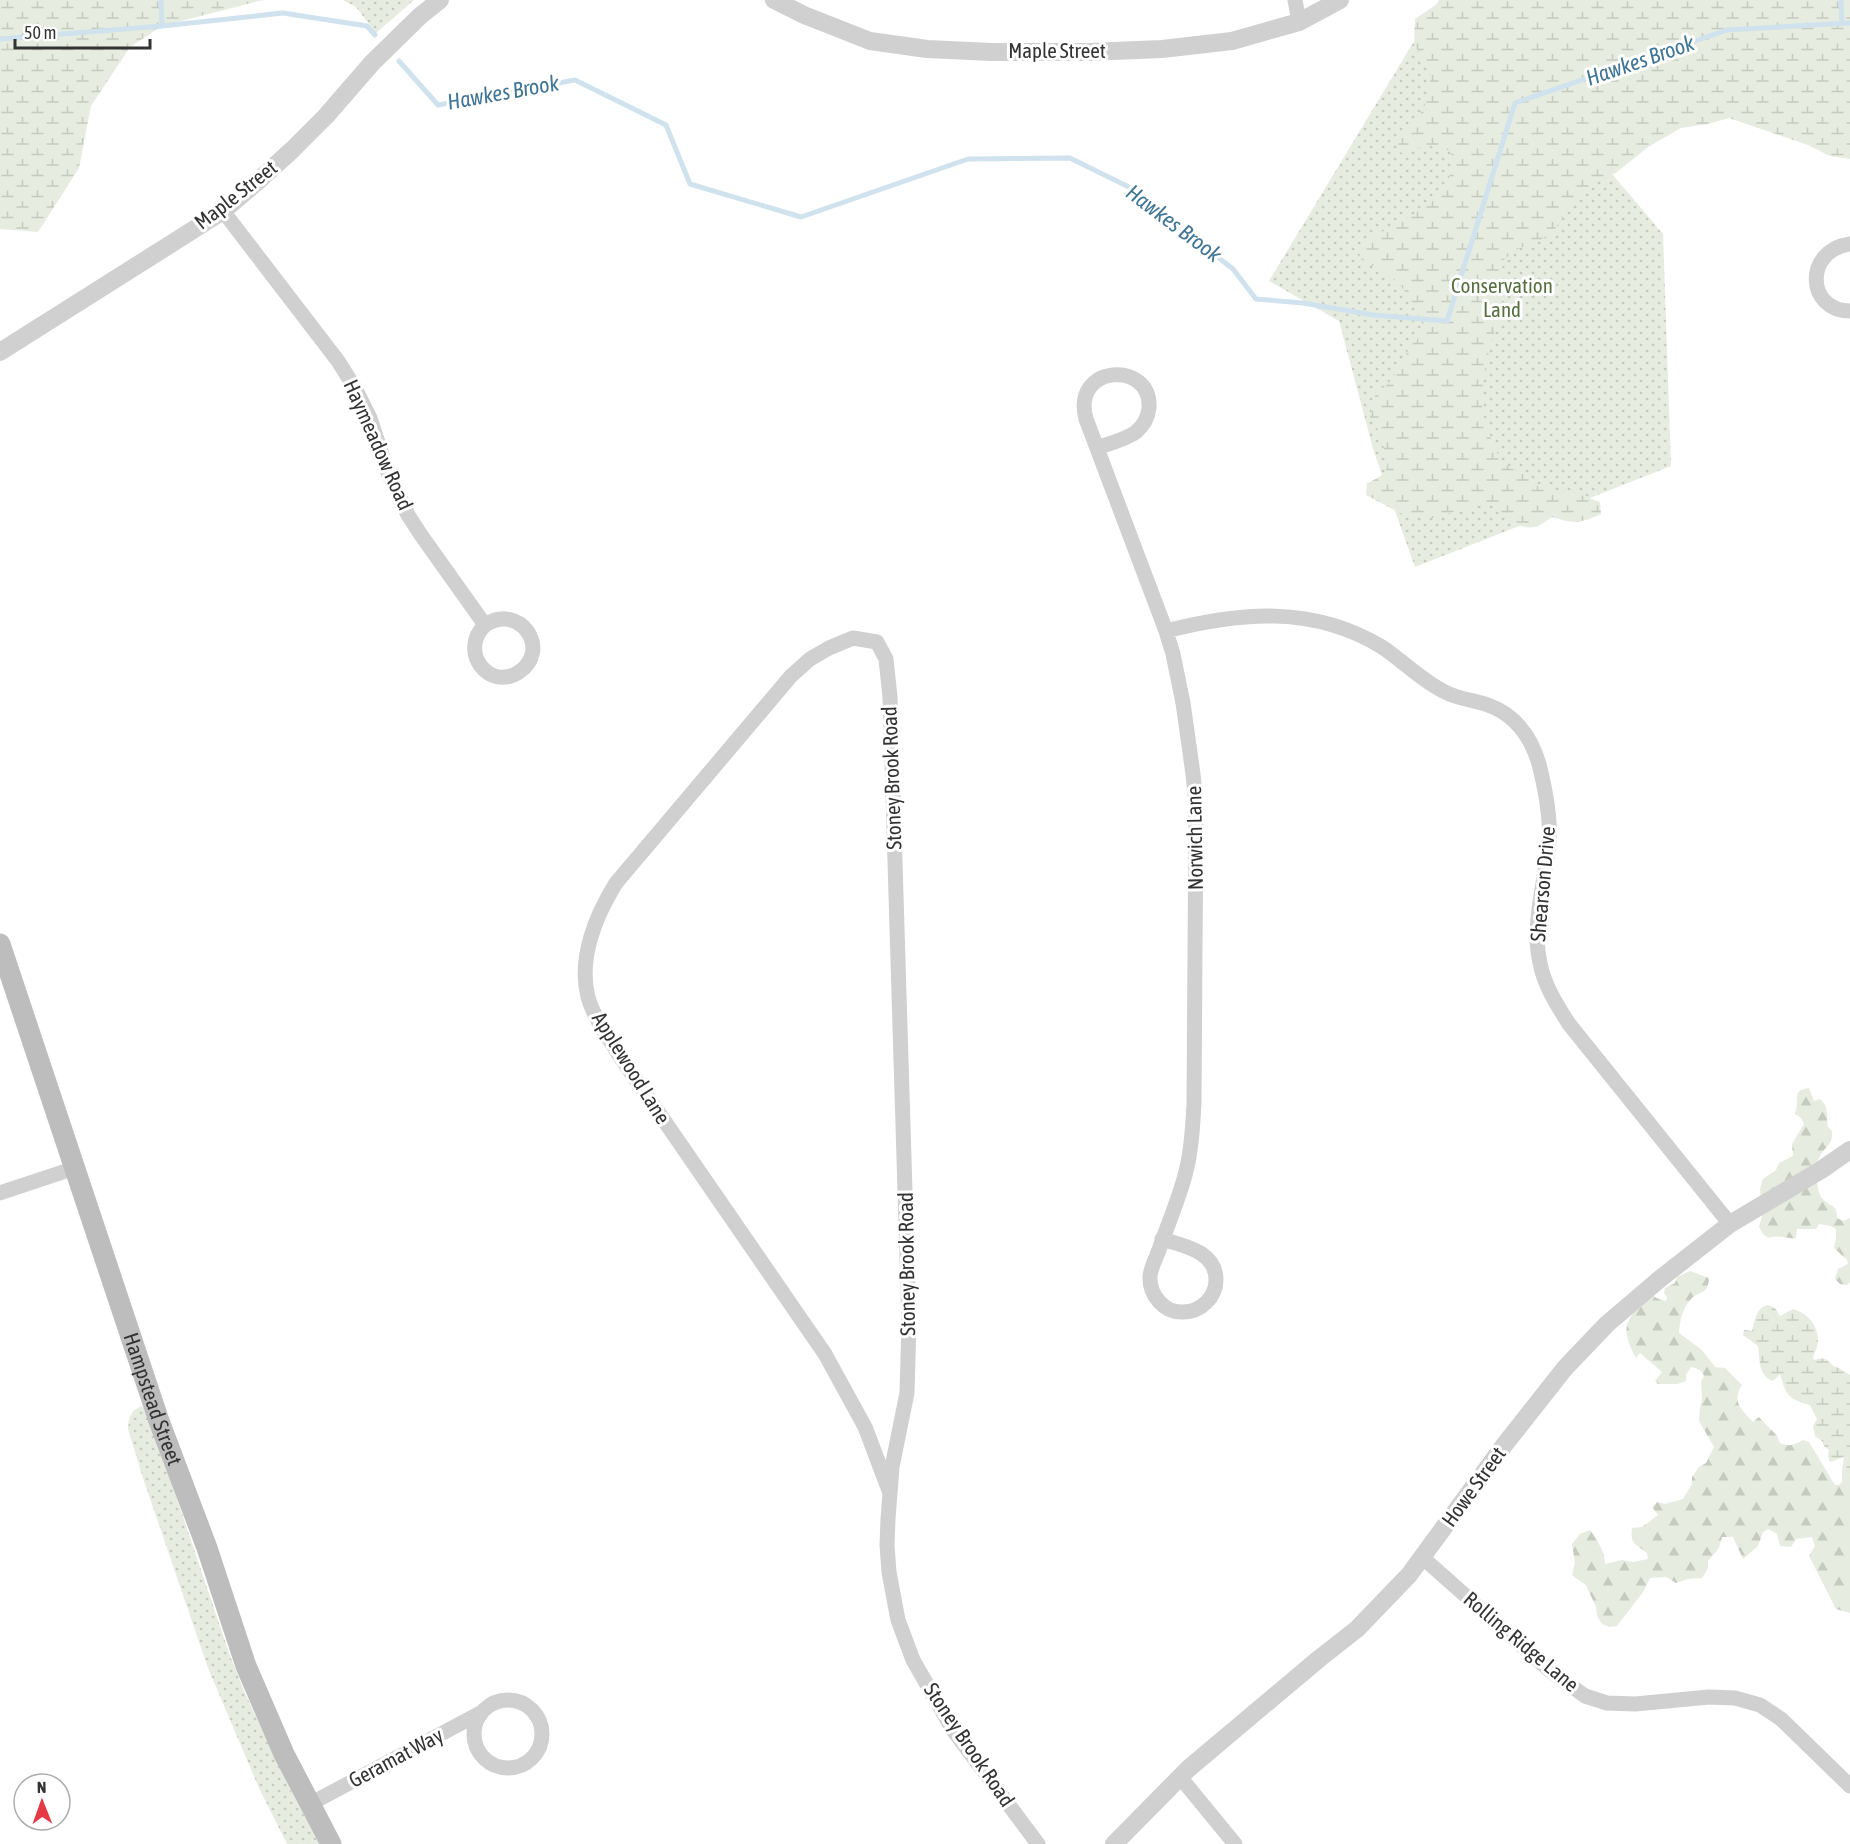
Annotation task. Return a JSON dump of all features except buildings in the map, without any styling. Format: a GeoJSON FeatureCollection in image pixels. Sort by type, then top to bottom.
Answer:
{"type":"FeatureCollection","features":[{"type":"Feature","properties":{"kind":"main road","name":"Hampstead Street"},"geometry":{"type":"LineString","coordinates":[[0,944],[159,1421],[207,1548],[246,1666],[284,1754],[331,1844]]}},
{"type":"Feature","properties":{"kind":"street","name":"Maple Street"},"geometry":{"type":"LineString","coordinates":[[0,352],[223,211],[292,150],[326,116],[372,63],[420,16],[441,0]]}},
{"type":"Feature","properties":{"kind":"street","name":"Maple Street"},"geometry":{"type":"LineString","coordinates":[[774,0],[804,15],[870,41],[927,49],[992,52],[1162,49],[1232,41],[1299,22],[1340,0]]}},
{"type":"Feature","properties":{"kind":"street"},"geometry":{"type":"LineString","coordinates":[[1295,0],[1299,22]]}},
{"type":"Feature","properties":{"kind":"street","name":"Haymeadow Road"},"geometry":{"type":"LineString","coordinates":[[223,211],[338,361],[370,418],[388,473],[408,515],[485,625]]}},
{"type":"Feature","properties":{"kind":"street"},"geometry":{"type":"LineString","coordinates":[[1850,244],[1839,246],[1822,258],[1817,268],[1816,280],[1818,291],[1825,301],[1833,308],[1850,311]]}},
{"type":"Feature","properties":{"kind":"street","name":"Norwich Lane"},"geometry":{"type":"LineString","coordinates":[[1097,448],[1134,433],[1140,429],[1147,417],[1149,402],[1147,396],[1139,384],[1128,376],[1114,374],[1095,381],[1087,392],[1084,412],[1097,448],[1166,631],[1175,662],[1193,774],[1196,831],[1192,1136],[1187,1168],[1162,1239],[1150,1277],[1152,1290],[1159,1302],[1170,1310],[1183,1312],[1196,1310],[1207,1302],[1214,1291],[1216,1278],[1213,1265],[1199,1251],[1162,1239]]}},
{"type":"Feature","properties":{"kind":"street","name":"Shearson Drive"},"geometry":{"type":"LineString","coordinates":[[1166,631],[1218,620],[1266,615],[1303,618],[1334,626],[1380,646],[1444,692],[1489,705],[1517,722],[1534,749],[1550,828],[1537,939],[1543,976],[1569,1024],[1730,1224]]}},
{"type":"Feature","properties":{"kind":"street","name":"Applewood Lane"},"geometry":{"type":"LineString","coordinates":[[877,642],[853,638],[810,659],[791,676],[616,883],[603,904],[593,929],[586,976],[588,997],[597,1018],[621,1058],[825,1354],[865,1427],[890,1493]]}},
{"type":"Feature","properties":{"kind":"street","name":"Stoney Brook Road"},"geometry":{"type":"LineString","coordinates":[[877,642],[886,659],[890,697],[909,1323],[907,1393],[892,1467],[887,1545],[889,1572],[898,1620],[923,1678],[953,1730],[1038,1844]]}},
{"type":"Feature","properties":{"kind":"street","name":"Howe Street"},"geometry":{"type":"LineString","coordinates":[[1114,1844],[1180,1777],[1311,1665],[1357,1629],[1409,1575],[1505,1444],[1565,1368],[1607,1324],[1652,1285],[1730,1224],[1821,1170],[1850,1150]]}},
{"type":"Feature","properties":{"kind":"street"},"geometry":{"type":"LineString","coordinates":[[0,1193],[75,1168]]}},
{"type":"Feature","properties":{"kind":"street","name":"Rolling Ridge Lane"},"geometry":{"type":"LineString","coordinates":[[1422,1557],[1548,1669],[1585,1696],[1607,1702],[1635,1704],[1709,1697],[1735,1698],[1760,1705],[1781,1719],[1850,1786]]}},
{"type":"Feature","properties":{"kind":"street","name":"Geramat Way"},"geometry":{"type":"LineString","coordinates":[[310,1804],[501,1700],[524,1703],[534,1710],[540,1720],[543,1731],[542,1743],[530,1762],[508,1769],[487,1762],[475,1744],[476,1721],[482,1712]]}},
{"type":"Feature","properties":{"kind":"street"},"geometry":{"type":"LineString","coordinates":[[1180,1777],[1235,1844]]}},
{"type":"Feature","properties":{"kind":"green space"},"geometry":{"type":"Polygon","coordinates":[[[0,0],[263,0],[162,26],[130,47],[91,106],[79,168],[38,232],[0,229],[0,0]]]}},
{"type":"Feature","properties":{"kind":"green space"},"geometry":{"type":"Polygon","coordinates":[[[343,0],[414,0],[376,33],[356,7],[343,0]]]}},
{"type":"Feature","properties":{"kind":"green space","name":"Conservation Land"},"geometry":{"type":"Polygon","coordinates":[[[1439,0],[1674,0],[1607,168],[1663,234],[1671,466],[1415,567],[1374,452],[1339,321],[1269,281],[1439,0]]]}},
{"type":"Feature","properties":{"kind":"green space"},"geometry":{"type":"Polygon","coordinates":[[[1443,0],[1850,0],[1850,159],[1830,156],[1808,145],[1729,118],[1681,128],[1648,147],[1617,172],[1585,189],[1553,232],[1518,249],[1502,261],[1503,311],[1492,339],[1483,378],[1482,410],[1492,443],[1503,464],[1523,474],[1537,486],[1581,495],[1600,502],[1601,514],[1581,521],[1572,522],[1552,517],[1535,527],[1522,526],[1505,516],[1491,502],[1433,518],[1400,513],[1366,495],[1367,483],[1381,476],[1388,463],[1378,430],[1370,417],[1376,392],[1387,385],[1403,363],[1409,347],[1417,340],[1423,326],[1402,287],[1389,275],[1364,262],[1359,256],[1377,236],[1434,200],[1445,186],[1454,163],[1450,151],[1425,146],[1401,153],[1399,146],[1402,134],[1424,107],[1430,84],[1429,67],[1415,44],[1415,19],[1443,0]]]}},
{"type":"Feature","properties":{"kind":"green space"},"geometry":{"type":"Polygon","coordinates":[[[1809,1088],[1814,1101],[1820,1099],[1825,1105],[1828,1127],[1832,1131],[1830,1142],[1818,1159],[1819,1194],[1836,1209],[1837,1218],[1843,1221],[1850,1218],[1850,1282],[1847,1285],[1840,1284],[1835,1279],[1838,1269],[1848,1264],[1847,1260],[1834,1248],[1836,1229],[1819,1224],[1816,1229],[1797,1229],[1796,1238],[1775,1236],[1769,1238],[1759,1227],[1762,1216],[1760,1189],[1763,1179],[1776,1170],[1779,1163],[1793,1156],[1792,1144],[1804,1124],[1795,1114],[1798,1094],[1799,1091],[1809,1088]]]}},
{"type":"Feature","properties":{"kind":"green space"},"geometry":{"type":"Polygon","coordinates":[[[1690,1271],[1709,1278],[1706,1290],[1692,1298],[1686,1306],[1679,1333],[1702,1350],[1715,1367],[1725,1368],[1742,1385],[1738,1396],[1739,1405],[1753,1422],[1759,1417],[1777,1436],[1780,1443],[1789,1445],[1803,1440],[1809,1442],[1835,1485],[1842,1482],[1842,1471],[1850,1476],[1850,1613],[1836,1609],[1809,1556],[1815,1546],[1812,1537],[1796,1539],[1791,1547],[1780,1546],[1777,1534],[1769,1529],[1763,1532],[1758,1546],[1743,1559],[1733,1537],[1722,1537],[1719,1548],[1708,1561],[1708,1568],[1702,1578],[1676,1583],[1666,1577],[1650,1578],[1643,1592],[1617,1626],[1610,1627],[1602,1624],[1586,1585],[1572,1575],[1575,1563],[1572,1544],[1580,1534],[1590,1530],[1602,1550],[1605,1564],[1622,1560],[1633,1562],[1648,1559],[1647,1553],[1633,1541],[1632,1528],[1642,1527],[1658,1515],[1652,1507],[1657,1502],[1665,1504],[1683,1499],[1692,1484],[1692,1477],[1699,1467],[1706,1463],[1714,1447],[1699,1421],[1702,1400],[1701,1381],[1704,1376],[1702,1372],[1691,1367],[1686,1375],[1686,1381],[1677,1384],[1658,1384],[1655,1381],[1662,1372],[1640,1353],[1636,1358],[1627,1337],[1628,1323],[1636,1310],[1651,1295],[1666,1301],[1665,1288],[1675,1283],[1677,1277],[1690,1271]]]}},
{"type":"Feature","properties":{"kind":"green space"},"geometry":{"type":"Polygon","coordinates":[[[1768,1305],[1775,1308],[1780,1316],[1793,1309],[1807,1316],[1812,1321],[1817,1334],[1814,1360],[1825,1359],[1850,1375],[1850,1476],[1842,1471],[1844,1457],[1830,1462],[1829,1450],[1815,1436],[1813,1426],[1817,1419],[1810,1405],[1797,1401],[1789,1395],[1780,1374],[1773,1381],[1768,1379],[1762,1371],[1758,1346],[1743,1335],[1744,1330],[1752,1331],[1758,1311],[1768,1305]]]}},
{"type":"Feature","properties":{"kind":"green space"},"geometry":{"type":"Polygon","coordinates":[[[141,1406],[147,1410],[244,1691],[288,1785],[319,1844],[287,1844],[259,1788],[208,1668],[128,1429],[133,1411],[141,1406]]]}},
{"type":"Feature","properties":{"kind":"waterway"},"geometry":{"type":"LineString","coordinates":[[161,0],[162,26]]}},
{"type":"Feature","properties":{"kind":"waterway"},"geometry":{"type":"LineString","coordinates":[[1841,0],[1842,24]]}},
{"type":"Feature","properties":{"kind":"waterway","name":"Hawkes Brook"},"geometry":{"type":"LineString","coordinates":[[0,39],[162,26],[283,13],[367,26],[375,35]]}},
{"type":"Feature","properties":{"kind":"waterway","name":"Hawkes Brook"},"geometry":{"type":"LineString","coordinates":[[399,61],[438,105],[575,80],[666,125],[690,184],[801,217],[968,159],[1070,158],[1139,192],[1233,269],[1256,299],[1303,303],[1373,315],[1447,321],[1515,103],[1727,30],[1850,23]]}}]}
